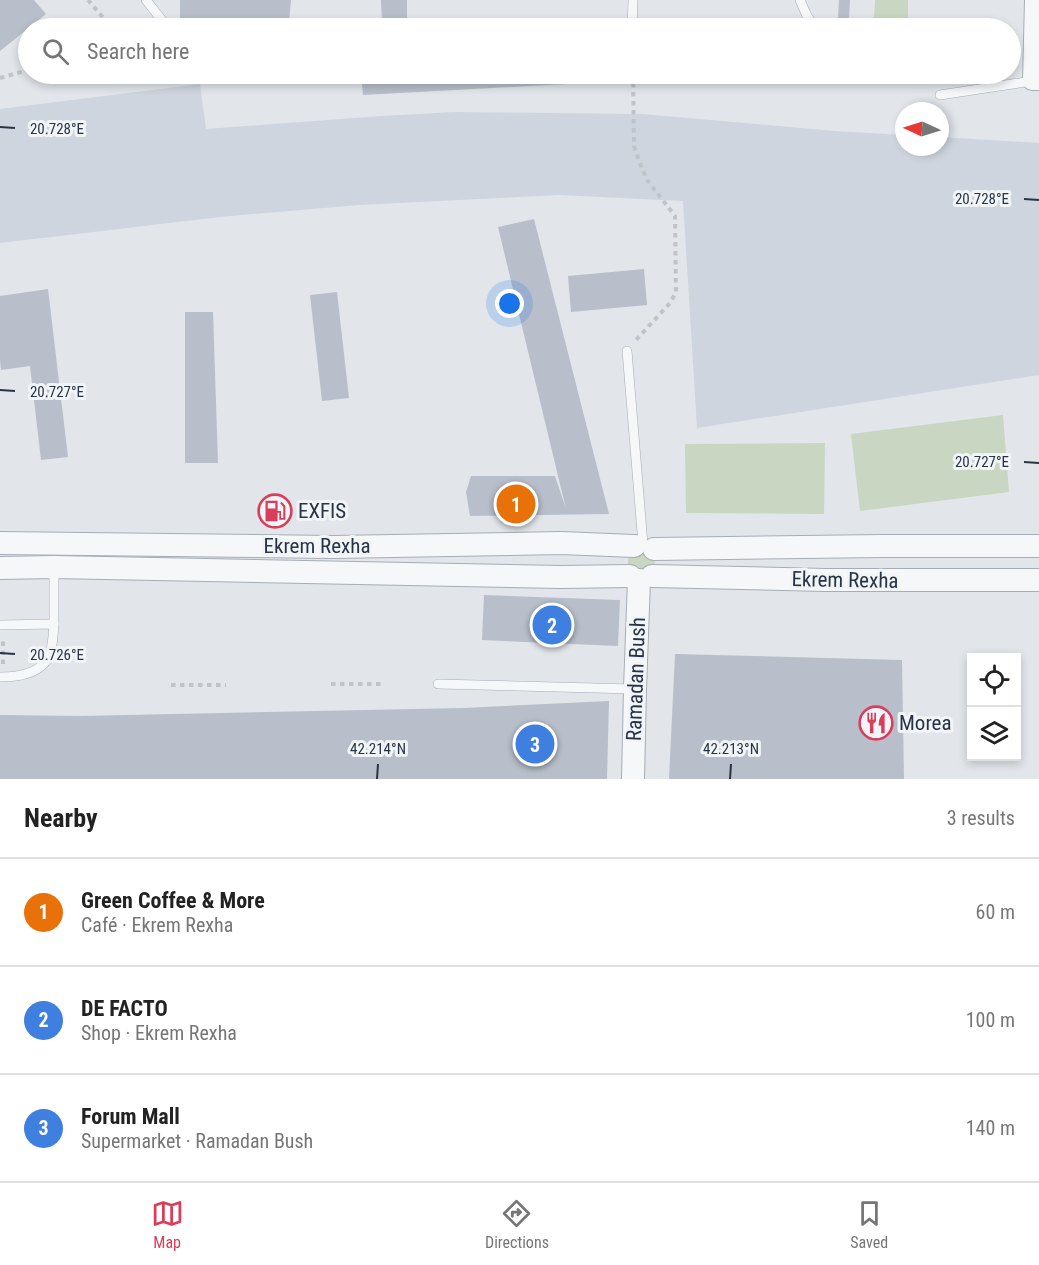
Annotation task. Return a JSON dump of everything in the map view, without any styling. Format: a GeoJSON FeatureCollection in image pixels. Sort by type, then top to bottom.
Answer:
{"type":"FeatureCollection","features":[{"type":"Feature","properties":{"kind":"street"},"geometry":{"type":"LineString","coordinates":[[1034,0],[1036,81]]}},
{"type":"Feature","properties":{"kind":"street","name":"Ekrem Rexha"},"geometry":{"type":"LineString","coordinates":[[0,543],[334,547],[561,543],[644,546],[1039,546]]}},
{"type":"Feature","properties":{"kind":"street"},"geometry":{"type":"LineString","coordinates":[[644,546],[658,555],[658,567],[640,577],[624,566],[623,559],[627,551],[644,546]]}},
{"type":"Feature","properties":{"kind":"street","name":"Ekrem Rexha"},"geometry":{"type":"LineString","coordinates":[[0,568],[54,567],[561,577],[1039,580]]}},
{"type":"Feature","properties":{"kind":"street","name":"Ramadan Bush"},"geometry":{"type":"LineString","coordinates":[[633,779],[640,577]]}},
{"type":"Feature","properties":{"kind":"lane"},"geometry":{"type":"LineString","coordinates":[[146,0],[160,18]]}},
{"type":"Feature","properties":{"kind":"lane"},"geometry":{"type":"LineString","coordinates":[[632,18],[633,0]]}},
{"type":"Feature","properties":{"kind":"lane"},"geometry":{"type":"LineString","coordinates":[[800,0],[808,18]]}},
{"type":"Feature","properties":{"kind":"lane"},"geometry":{"type":"LineString","coordinates":[[1021,83],[1036,81]]}},
{"type":"Feature","properties":{"kind":"lane"},"geometry":{"type":"LineString","coordinates":[[940,95],[1015,84]]}},
{"type":"Feature","properties":{"kind":"lane"},"geometry":{"type":"LineString","coordinates":[[627,351],[644,546]]}},
{"type":"Feature","properties":{"kind":"lane"},"geometry":{"type":"LineString","coordinates":[[2,677],[11,677],[36,670],[48,658],[54,624],[54,567]]}},
{"type":"Feature","properties":{"kind":"lane"},"geometry":{"type":"LineString","coordinates":[[2,625],[54,624]]}},
{"type":"Feature","properties":{"kind":"lane"},"geometry":{"type":"LineString","coordinates":[[438,684],[635,689]]}},
{"type":"Feature","properties":{"kind":"path"},"geometry":{"type":"LineString","coordinates":[[88,0],[103,18]]}},
{"type":"Feature","properties":{"kind":"path"},"geometry":{"type":"LineString","coordinates":[[0,78],[18,73]]}},
{"type":"Feature","properties":{"kind":"path"},"geometry":{"type":"LineString","coordinates":[[627,351],[670,303],[676,292],[675,216],[647,180],[634,146],[633,84]]}},
{"type":"Feature","properties":{"kind":"path"},"geometry":{"type":"LineString","coordinates":[[2,625],[2,677]]}},
{"type":"Feature","properties":{"kind":"path"},"geometry":{"type":"LineString","coordinates":[[331,684],[384,684]]}},
{"type":"Feature","properties":{"kind":"path"},"geometry":{"type":"LineString","coordinates":[[171,685],[226,685]]}},
{"type":"Feature","properties":{"kind":"shaded area"},"geometry":{"type":"Polygon","coordinates":[[[200,84],[206,129],[454,112],[643,114],[895,134],[895,156],[949,156],[949,138],[1039,143],[1039,375],[697,428],[683,201],[559,195],[359,205],[229,216],[0,243],[0,109],[200,84]]]}},
{"type":"Feature","properties":{"kind":"green space"},"geometry":{"type":"Polygon","coordinates":[[[875,0],[908,0],[908,18],[874,18],[875,0]]]}},
{"type":"Feature","properties":{"kind":"green space"},"geometry":{"type":"Polygon","coordinates":[[[1003,415],[1009,492],[860,511],[851,434],[1003,415]]]}},
{"type":"Feature","properties":{"kind":"green space"},"geometry":{"type":"Polygon","coordinates":[[[825,443],[824,514],[686,513],[685,444],[825,443]]]}},
{"type":"Feature","properties":{"kind":"green space"},"geometry":{"type":"Polygon","coordinates":[[[636,549],[654,556],[655,566],[649,573],[629,568],[629,557],[636,549]]]}},
{"type":"Feature","properties":{"kind":"building"},"geometry":{"type":"Polygon","coordinates":[[[0,0],[34,0],[46,14],[41,18],[18,18],[18,37],[0,51],[0,0]]]}},
{"type":"Feature","properties":{"kind":"building"},"geometry":{"type":"Polygon","coordinates":[[[180,0],[291,0],[289,18],[180,18],[180,0]]]}},
{"type":"Feature","properties":{"kind":"building"},"geometry":{"type":"Polygon","coordinates":[[[381,0],[407,0],[407,18],[382,18],[381,0]]]}},
{"type":"Feature","properties":{"kind":"building"},"geometry":{"type":"Polygon","coordinates":[[[839,0],[850,0],[849,18],[838,18],[839,0]]]}},
{"type":"Feature","properties":{"kind":"building"},"geometry":{"type":"Polygon","coordinates":[[[362,84],[567,84],[363,95],[362,84]]]}},
{"type":"Feature","properties":{"kind":"building"},"geometry":{"type":"Polygon","coordinates":[[[534,219],[609,514],[470,516],[466,492],[471,476],[555,476],[566,509],[498,227],[534,219]]]}},
{"type":"Feature","properties":{"kind":"building"},"geometry":{"type":"Polygon","coordinates":[[[644,269],[647,305],[571,312],[568,276],[644,269]]]}},
{"type":"Feature","properties":{"kind":"building"},"geometry":{"type":"Polygon","coordinates":[[[48,289],[68,457],[41,460],[30,366],[1,370],[0,296],[48,289]]]}},
{"type":"Feature","properties":{"kind":"building"},"geometry":{"type":"Polygon","coordinates":[[[337,292],[349,398],[322,401],[310,295],[337,292]]]}},
{"type":"Feature","properties":{"kind":"building"},"geometry":{"type":"Polygon","coordinates":[[[185,312],[213,312],[218,463],[185,463],[185,312]]]}},
{"type":"Feature","properties":{"kind":"building"},"geometry":{"type":"Polygon","coordinates":[[[484,595],[620,600],[618,646],[482,640],[484,595]]]}},
{"type":"Feature","properties":{"kind":"building"},"geometry":{"type":"Polygon","coordinates":[[[675,654],[902,660],[904,779],[669,779],[675,654]]]}},
{"type":"Feature","properties":{"kind":"building"},"geometry":{"type":"Polygon","coordinates":[[[609,701],[607,779],[0,779],[0,715],[80,716],[463,708],[609,701]]]}},
{"type":"Feature","properties":{"kind":"place","name":"Green Coffee & More"},"geometry":{"type":"Point","coordinates":[516,504]}},
{"type":"Feature","properties":{"kind":"place","name":"EXFIS"},"geometry":{"type":"Point","coordinates":[275,511]}},
{"type":"Feature","properties":{"kind":"place","name":"DE FACTO"},"geometry":{"type":"Point","coordinates":[552,625]}},
{"type":"Feature","properties":{"kind":"place","name":"Morea"},"geometry":{"type":"Point","coordinates":[876,723]}},
{"type":"Feature","properties":{"kind":"place","name":"Forum Mall"},"geometry":{"type":"Point","coordinates":[535,744]}}]}
